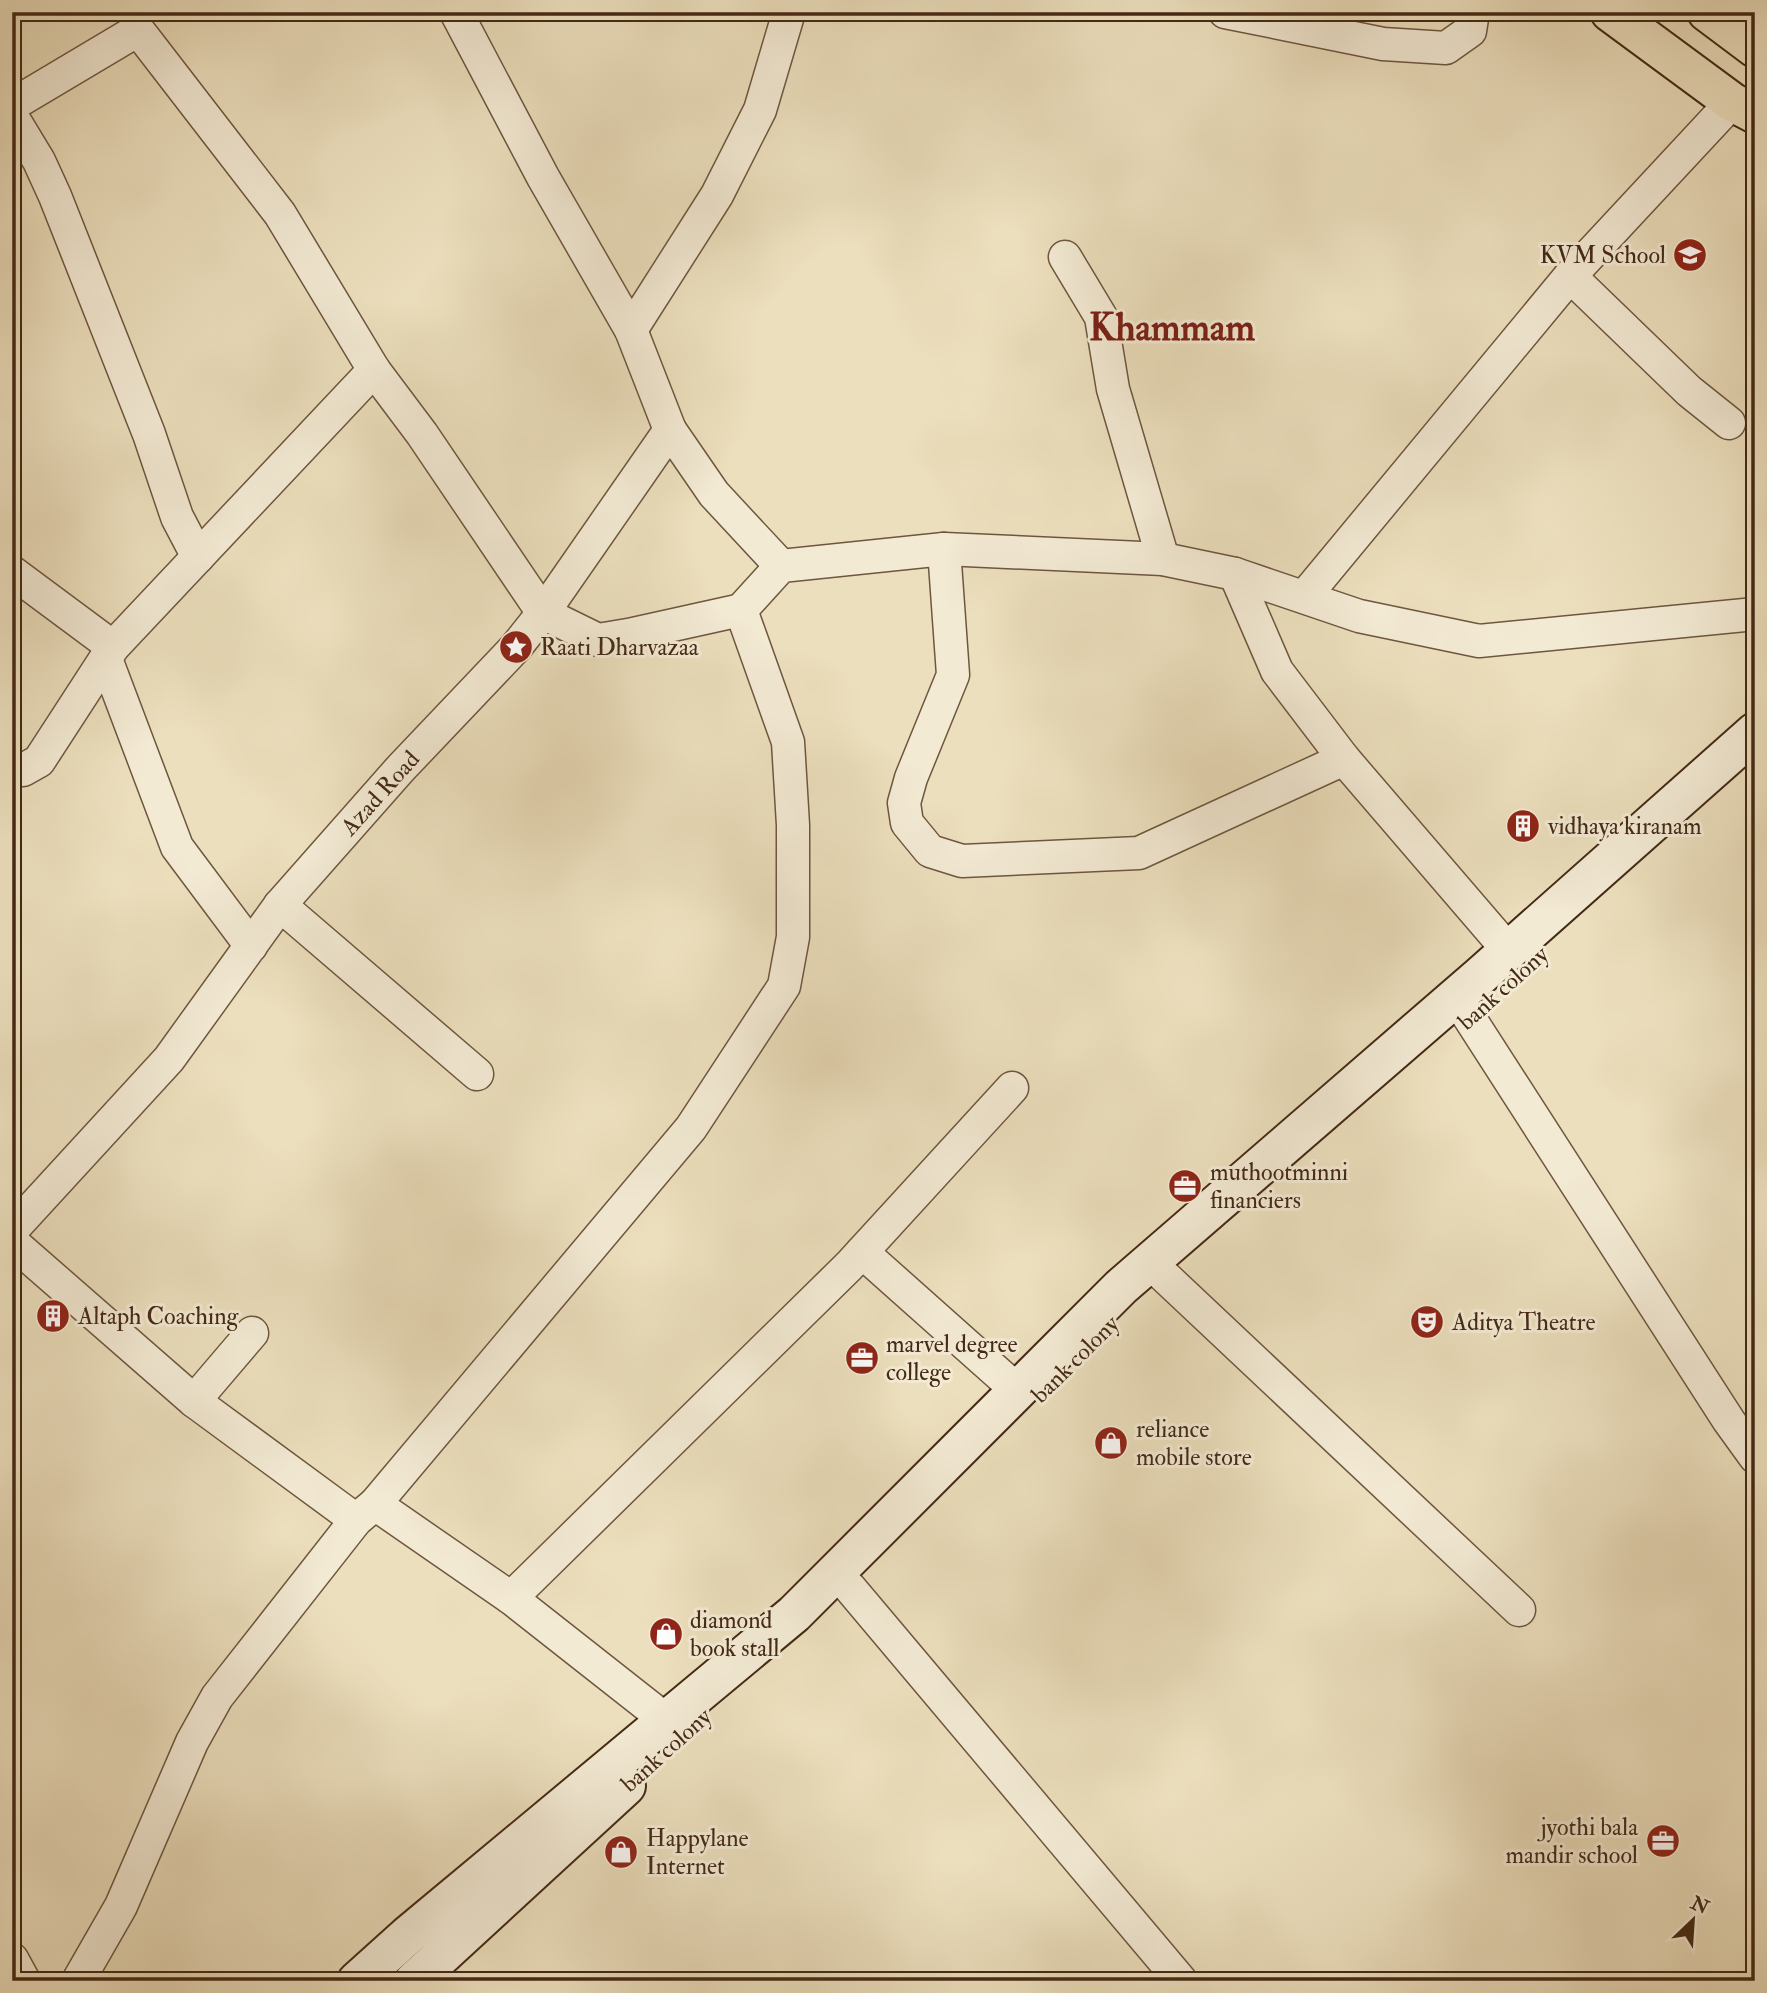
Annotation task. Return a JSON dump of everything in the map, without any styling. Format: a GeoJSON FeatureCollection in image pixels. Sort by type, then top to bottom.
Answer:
{"type":"FeatureCollection","features":[{"type":"Feature","properties":{"kind":"main road"},"geometry":{"type":"LineString","coordinates":[[1609,12],[1744,108]]}},
{"type":"Feature","properties":{"kind":"main road"},"geometry":{"type":"LineString","coordinates":[[1707,12],[1755,48]]}},
{"type":"Feature","properties":{"kind":"main road"},"geometry":{"type":"LineString","coordinates":[[357,1981],[407,1936],[794,1614],[1121,1287],[1464,1008],[1508,951],[1755,732]]}},
{"type":"Feature","properties":{"kind":"main road","name":"bank colony"},"geometry":{"type":"LineString","coordinates":[[414,1981],[682,1734],[826,1614],[1161,1273],[1755,758]]}},
{"type":"Feature","properties":{"kind":"street"},"geometry":{"type":"LineString","coordinates":[[456,12],[543,177],[631,330],[670,430],[714,494],[781,566]]}},
{"type":"Feature","properties":{"kind":"street"},"geometry":{"type":"LineString","coordinates":[[631,330],[717,195],[760,110],[789,12]]}},
{"type":"Feature","properties":{"kind":"street"},"geometry":{"type":"LineString","coordinates":[[1225,12],[1383,44],[1446,48],[1470,31],[1474,12]]}},
{"type":"Feature","properties":{"kind":"street"},"geometry":{"type":"LineString","coordinates":[[12,105],[148,21],[279,214],[374,370],[422,434],[543,614],[598,640],[741,611],[781,566],[944,549],[1163,559],[1235,574],[1359,616],[1479,641],[1755,614]]}},
{"type":"Feature","properties":{"kind":"street"},"geometry":{"type":"LineString","coordinates":[[1305,596],[1570,276],[1744,108]]}},
{"type":"Feature","properties":{"kind":"street"},"geometry":{"type":"LineString","coordinates":[[12,121],[16,123],[39,161],[55,196],[149,434],[177,517],[198,558]]}},
{"type":"Feature","properties":{"kind":"street"},"geometry":{"type":"LineString","coordinates":[[1065,257],[1101,317],[1107,340],[1113,389],[1163,559]]}},
{"type":"Feature","properties":{"kind":"street"},"geometry":{"type":"LineString","coordinates":[[1570,276],[1689,391],[1729,424]]}},
{"type":"Feature","properties":{"kind":"street"},"geometry":{"type":"LineString","coordinates":[[12,767],[23,770],[39,761],[110,653],[374,370]]}},
{"type":"Feature","properties":{"kind":"street","name":"Azad Road"},"geometry":{"type":"LineString","coordinates":[[12,1230],[169,1059],[280,905],[401,768],[516,647],[543,614],[670,430]]}},
{"type":"Feature","properties":{"kind":"street"},"geometry":{"type":"LineString","coordinates":[[944,549],[953,675],[911,778],[904,803],[907,823],[930,851],[962,861],[1139,853],[1344,759]]}},
{"type":"Feature","properties":{"kind":"street"},"geometry":{"type":"LineString","coordinates":[[12,572],[110,653],[177,848],[251,946]]}},
{"type":"Feature","properties":{"kind":"street"},"geometry":{"type":"LineString","coordinates":[[1235,574],[1277,671],[1344,759],[1508,951]]}},
{"type":"Feature","properties":{"kind":"street"},"geometry":{"type":"LineString","coordinates":[[78,1981],[121,1906],[192,1742],[217,1697],[366,1512],[691,1128],[784,986],[793,937],[793,825],[789,742],[741,611]]}},
{"type":"Feature","properties":{"kind":"street"},"geometry":{"type":"LineString","coordinates":[[280,905],[477,1074]]}},
{"type":"Feature","properties":{"kind":"street"},"geometry":{"type":"LineString","coordinates":[[1464,1008],[1742,1417],[1755,1457]]}},
{"type":"Feature","properties":{"kind":"street"},"geometry":{"type":"LineString","coordinates":[[511,1598],[862,1252],[1012,1088]]}},
{"type":"Feature","properties":{"kind":"street"},"geometry":{"type":"LineString","coordinates":[[12,1242],[194,1401],[366,1512],[511,1598],[666,1720]]}},
{"type":"Feature","properties":{"kind":"street"},"geometry":{"type":"LineString","coordinates":[[862,1252],[1017,1390]]}},
{"type":"Feature","properties":{"kind":"street"},"geometry":{"type":"LineString","coordinates":[[1161,1273],[1519,1609]]}},
{"type":"Feature","properties":{"kind":"street"},"geometry":{"type":"LineString","coordinates":[[194,1401],[252,1333]]}},
{"type":"Feature","properties":{"kind":"street"},"geometry":{"type":"LineString","coordinates":[[850,1588],[1181,1981]]}},
{"type":"Feature","properties":{"kind":"street"},"geometry":{"type":"LineString","coordinates":[[12,1959],[24,1981]]}},
{"type":"Feature","properties":{"kind":"place","name":"KVM School"},"geometry":{"type":"Point","coordinates":[1690,255]}},
{"type":"Feature","properties":{"kind":"place","name":"Raati Dharvazaa"},"geometry":{"type":"Point","coordinates":[516,647]}},
{"type":"Feature","properties":{"kind":"place","name":"vidhaya kiranam"},"geometry":{"type":"Point","coordinates":[1523,826]}},
{"type":"Feature","properties":{"kind":"place","name":"muthootminni financiers"},"geometry":{"type":"Point","coordinates":[1185,1186]}},
{"type":"Feature","properties":{"kind":"place","name":"Altaph Coaching"},"geometry":{"type":"Point","coordinates":[53,1316]}},
{"type":"Feature","properties":{"kind":"place","name":"Aditya Theatre"},"geometry":{"type":"Point","coordinates":[1427,1322]}},
{"type":"Feature","properties":{"kind":"place","name":"marvel degree college"},"geometry":{"type":"Point","coordinates":[862,1358]}},
{"type":"Feature","properties":{"kind":"place","name":"reliance mobile store"},"geometry":{"type":"Point","coordinates":[1111,1443]}},
{"type":"Feature","properties":{"kind":"place","name":"diamond book stall"},"geometry":{"type":"Point","coordinates":[666,1634]}},
{"type":"Feature","properties":{"kind":"place","name":"jyothi bala mandir school"},"geometry":{"type":"Point","coordinates":[1663,1841]}},
{"type":"Feature","properties":{"kind":"place","name":"Happylane Internet"},"geometry":{"type":"Point","coordinates":[621,1852]}},
{"type":"Feature","properties":{"kind":"district","name":"Khammam"},"geometry":{"type":"Point","coordinates":[1172,327]}}]}
